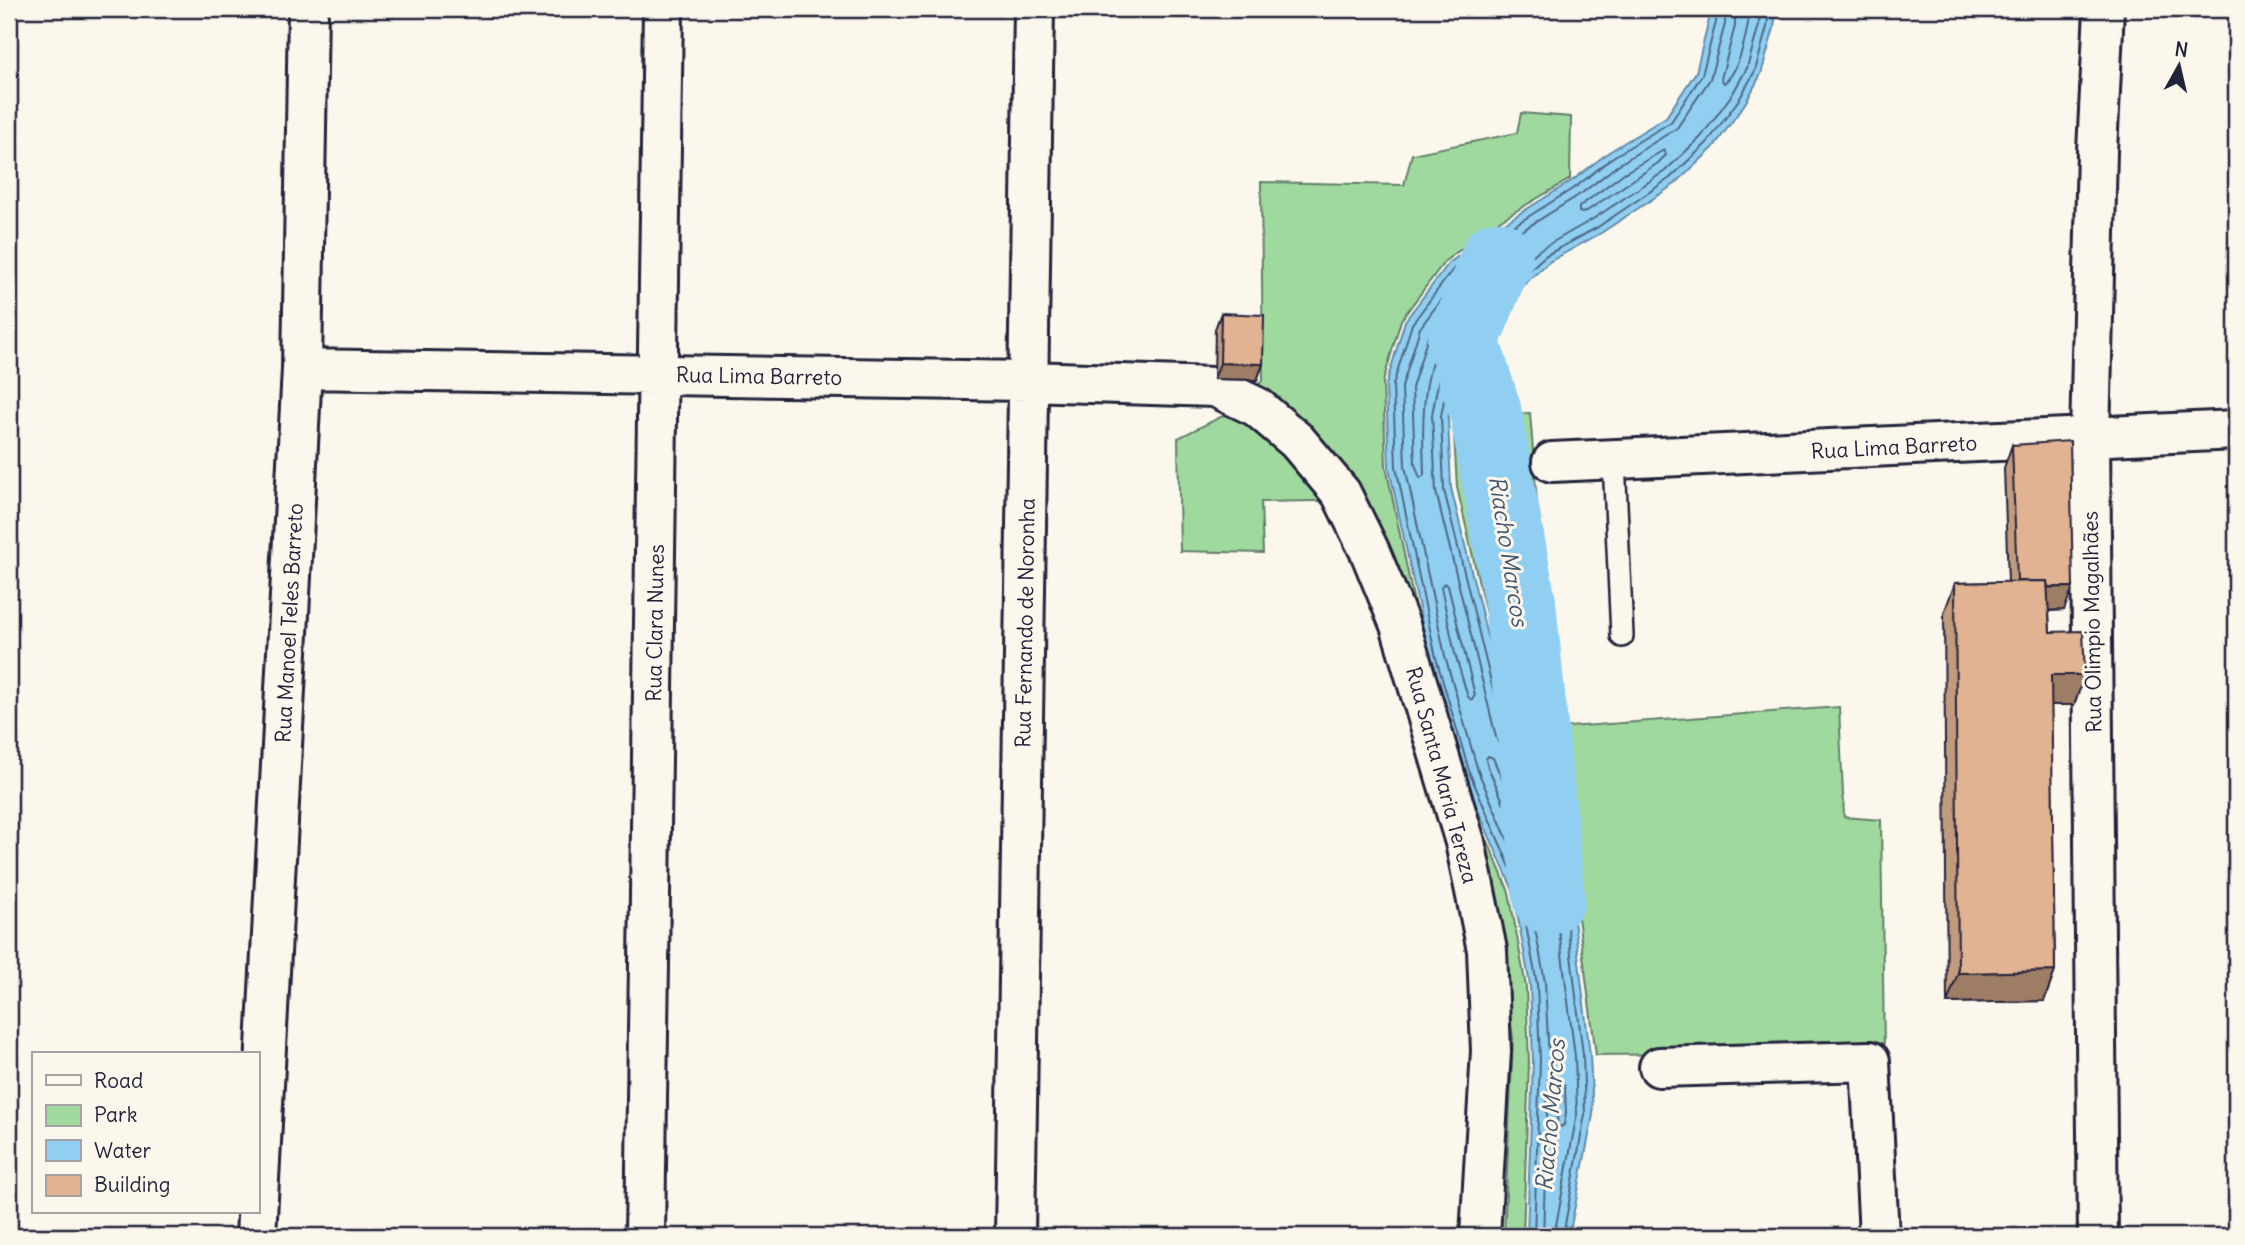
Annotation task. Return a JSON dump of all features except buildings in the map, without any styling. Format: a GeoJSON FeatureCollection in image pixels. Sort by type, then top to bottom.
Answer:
{"type":"FeatureCollection","features":[{"type":"Feature","properties":{"kind":"street","name":"Rua Manoel Teles Barreto"},"geometry":{"type":"LineString","coordinates":[[259,1179],[302,369],[308,9]]}},
{"type":"Feature","properties":{"kind":"street","name":"Rua Clara Nunes"},"geometry":{"type":"LineString","coordinates":[[645,1236],[663,9]]}},
{"type":"Feature","properties":{"kind":"street","name":"Rua Fernando de Noronha"},"geometry":{"type":"LineString","coordinates":[[1015,1236],[1034,9]]}},
{"type":"Feature","properties":{"kind":"street","name":"Rua Olimpio Magalhães"},"geometry":{"type":"LineString","coordinates":[[2098,1236],[2090,438],[2096,151],[2104,9]]}},
{"type":"Feature","properties":{"kind":"street","name":"Rua Lima Barreto"},"geometry":{"type":"LineString","coordinates":[[302,369],[1027,381],[1215,387]]}},
{"type":"Feature","properties":{"kind":"street","name":"Rua Santa Maria Tereza"},"geometry":{"type":"LineString","coordinates":[[1215,387],[1257,407],[1297,441],[1341,494],[1370,552],[1400,625],[1465,842],[1486,950],[1491,1051],[1480,1236]]}},
{"type":"Feature","properties":{"kind":"street","name":"Rua Lima Barreto"},"geometry":{"type":"LineString","coordinates":[[1552,462],[2236,430]]}},
{"type":"Feature","properties":{"kind":"street"},"geometry":{"type":"LineString","coordinates":[[1659,1067],[1870,1061],[1879,1236]]}},
{"type":"Feature","properties":{"kind":"street","name":"Rua Manoel Teles Barreto"},"geometry":{"type":"LineString","coordinates":[[256,1236],[257,1214]]}},
{"type":"Feature","properties":{"kind":"lane"},"geometry":{"type":"LineString","coordinates":[[1614,460],[1622,636]]}},
{"type":"Feature","properties":{"kind":"green space"},"geometry":{"type":"Polygon","coordinates":[[[1521,113],[1571,117],[1570,179],[1499,221],[1445,261],[1401,320],[1383,382],[1386,467],[1426,660],[1461,777],[1509,892],[1526,987],[1529,1062],[1523,1236],[1504,1236],[1513,1038],[1499,940],[1363,500],[1261,502],[1263,553],[1180,551],[1178,438],[1231,412],[1263,380],[1261,182],[1404,185],[1412,154],[1517,133],[1521,113]]]}},
{"type":"Feature","properties":{"kind":"green space"},"geometry":{"type":"Polygon","coordinates":[[[1530,413],[1555,728],[1839,707],[1844,817],[1881,820],[1884,1052],[1596,1055],[1578,917],[1563,845],[1513,732],[1457,487],[1453,416],[1530,413]]]}},
{"type":"Feature","properties":{"kind":"water"},"geometry":{"type":"Polygon","coordinates":[[[1709,9],[1776,9],[1774,28],[1761,74],[1746,102],[1713,148],[1675,184],[1601,233],[1549,262],[1482,322],[1458,362],[1448,418],[1451,488],[1511,734],[1559,844],[1574,920],[1590,1055],[1593,1115],[1569,1236],[1527,1236],[1533,1060],[1530,985],[1513,890],[1463,776],[1430,660],[1389,468],[1386,385],[1405,321],[1449,263],[1503,224],[1573,180],[1609,152],[1666,117],[1696,72],[1709,20],[1709,9]]]}},
{"type":"Feature","properties":{"kind":"waterway","name":"Riacho Marcos"},"geometry":{"type":"LineString","coordinates":[[1497,257],[1463,341],[1485,410],[1520,603],[1549,898]]}}]}
